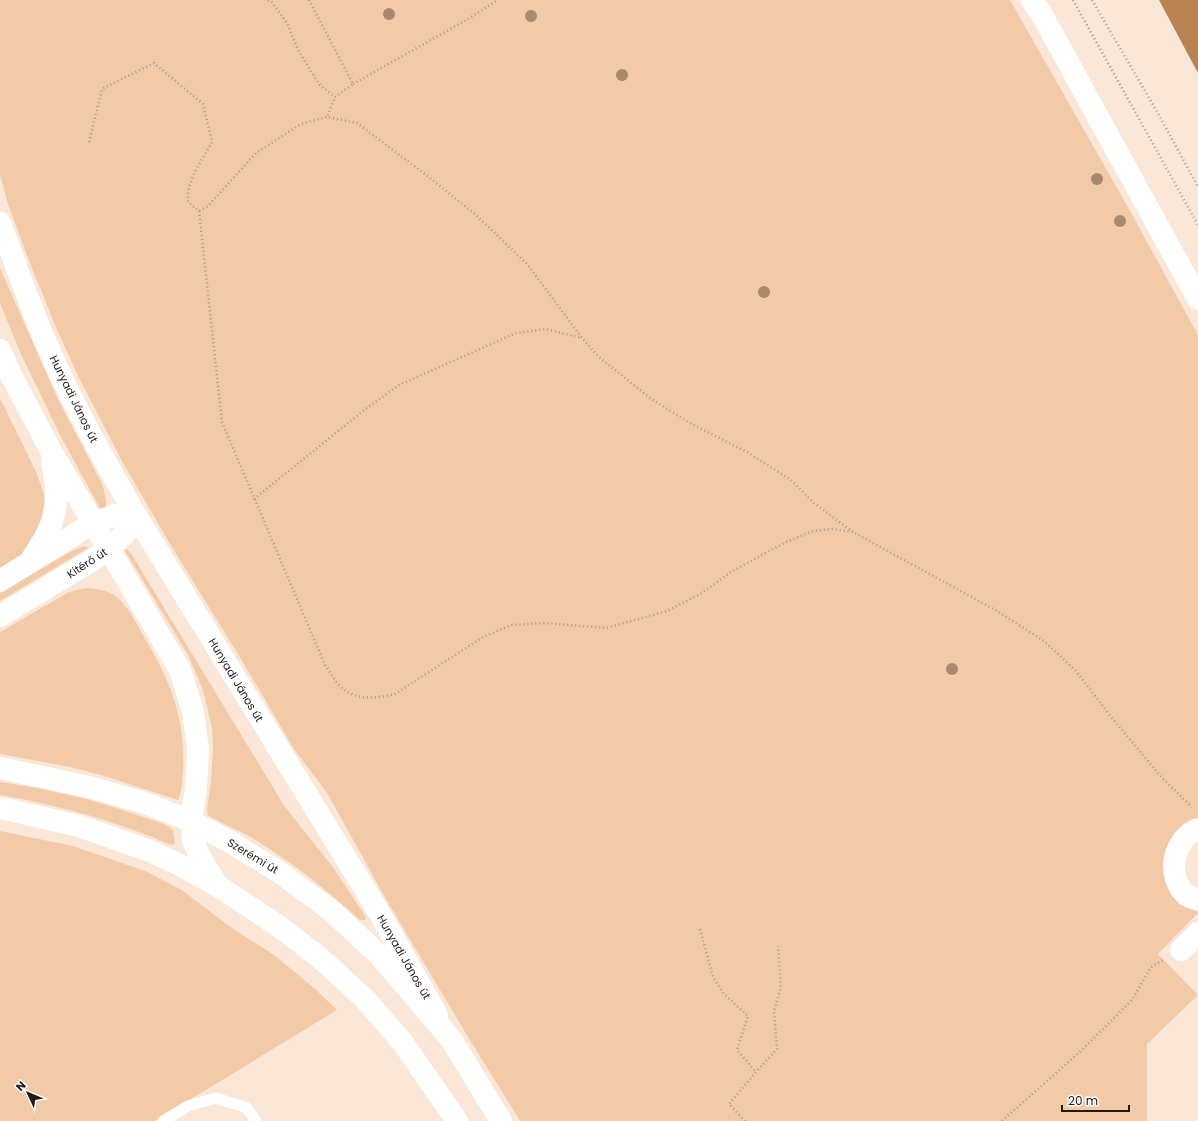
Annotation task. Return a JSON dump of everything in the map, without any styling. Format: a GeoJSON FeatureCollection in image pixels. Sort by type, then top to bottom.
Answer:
{"type":"FeatureCollection","features":[{"type":"Feature","properties":{"kind":"main road"},"geometry":{"type":"LineString","coordinates":[[1032,0],[1042,15],[1198,299]]}},
{"type":"Feature","properties":{"kind":"main road","name":"Hunyadi János út"},"geometry":{"type":"LineString","coordinates":[[0,223],[44,337],[100,453],[135,514],[380,914],[451,1039],[502,1121]]}},
{"type":"Feature","properties":{"kind":"main road"},"geometry":{"type":"LineString","coordinates":[[0,350],[11,375],[51,451],[180,670],[193,712],[198,749],[196,789],[191,821],[193,841],[202,861],[218,886]]}},
{"type":"Feature","properties":{"kind":"main road"},"geometry":{"type":"LineString","coordinates":[[29,563],[45,537],[54,513],[56,486],[51,451]]}},
{"type":"Feature","properties":{"kind":"main road"},"geometry":{"type":"LineString","coordinates":[[0,580],[93,523],[116,515],[135,514]]}},
{"type":"Feature","properties":{"kind":"main road","name":"Kitérő út"},"geometry":{"type":"LineString","coordinates":[[0,616],[109,550],[128,530],[135,514]]}},
{"type":"Feature","properties":{"kind":"main road","name":"Szerémi út"},"geometry":{"type":"LineString","coordinates":[[0,768],[89,786],[145,803],[191,821],[280,872],[333,912],[380,956],[451,1039]]}},
{"type":"Feature","properties":{"kind":"main road"},"geometry":{"type":"LineString","coordinates":[[0,808],[79,826],[119,839],[180,864],[218,886],[289,934],[319,957],[365,999],[403,1043],[440,1094],[457,1121]]}},
{"type":"Feature","properties":{"kind":"main road"},"geometry":{"type":"LineString","coordinates":[[1198,829],[1180,844],[1174,860],[1176,879],[1187,896],[1198,900]]}},
{"type":"Feature","properties":{"kind":"main road"},"geometry":{"type":"LineString","coordinates":[[1181,950],[1198,933]]}},
{"type":"Feature","properties":{"kind":"lane"},"geometry":{"type":"LineString","coordinates":[[163,1121],[188,1106],[216,1098],[247,1108],[256,1121]]}},
{"type":"Feature","properties":{"kind":"path"},"geometry":{"type":"LineString","coordinates":[[268,0],[271,1],[287,24],[298,50],[319,84],[335,97]]}},
{"type":"Feature","properties":{"kind":"path"},"geometry":{"type":"LineString","coordinates":[[309,0],[353,84]]}},
{"type":"Feature","properties":{"kind":"path"},"geometry":{"type":"LineString","coordinates":[[328,117],[335,97],[353,84],[468,19],[498,0]]}},
{"type":"Feature","properties":{"kind":"path"},"geometry":{"type":"LineString","coordinates":[[1073,0],[1198,225]]}},
{"type":"Feature","properties":{"kind":"path"},"geometry":{"type":"LineString","coordinates":[[1092,0],[1156,109],[1198,187]]}},
{"type":"Feature","properties":{"kind":"path"},"geometry":{"type":"LineString","coordinates":[[89,142],[102,88],[154,63],[203,104],[212,142],[189,184],[187,193],[188,202],[199,211],[222,422],[325,665],[338,684],[352,695],[378,698],[395,694],[483,637],[512,625],[545,623],[606,628],[668,611],[702,593],[731,572],[784,544],[813,531],[832,529],[854,532]]}},
{"type":"Feature","properties":{"kind":"path"},"geometry":{"type":"LineString","coordinates":[[199,211],[208,206],[256,153],[301,124],[328,117],[357,123],[476,215],[527,264],[582,338],[599,357],[650,398],[690,423],[747,452],[791,480],[814,504],[854,532],[997,611],[1044,641],[1076,671],[1112,718],[1162,778],[1193,808]]}},
{"type":"Feature","properties":{"kind":"path"},"geometry":{"type":"LineString","coordinates":[[254,499],[362,411],[399,385],[516,333],[546,329],[582,338]]}},
{"type":"Feature","properties":{"kind":"path"},"geometry":{"type":"LineString","coordinates":[[700,929],[713,977],[724,994],[748,1016],[738,1050],[756,1072]]}},
{"type":"Feature","properties":{"kind":"path"},"geometry":{"type":"LineString","coordinates":[[745,1121],[729,1104],[777,1049],[774,1011],[781,986],[778,946]]}},
{"type":"Feature","properties":{"kind":"path"},"geometry":{"type":"LineString","coordinates":[[1002,1121],[1082,1050],[1132,1000],[1151,967],[1181,950]]}},
{"type":"Feature","properties":{"kind":"shaded area"},"geometry":{"type":"Polygon","coordinates":[[[0,0],[1010,0],[1129,209],[1198,335],[1198,820],[1184,824],[1184,904],[1198,911],[1198,913],[1158,954],[1198,995],[1147,1044],[1147,1121],[520,1121],[386,899],[327,793],[294,749],[241,659],[170,544],[123,463],[78,376],[55,325],[26,253],[7,201],[0,174],[0,0]]]}},
{"type":"Feature","properties":{"kind":"shaded area"},"geometry":{"type":"Polygon","coordinates":[[[1159,0],[1198,0],[1198,73],[1159,0]]]}},
{"type":"Feature","properties":{"kind":"shaded area"},"geometry":{"type":"Polygon","coordinates":[[[0,268],[56,395],[102,484],[106,504],[103,514],[60,435],[20,352],[0,303],[0,268]]]}},
{"type":"Feature","properties":{"kind":"shaded area"},"geometry":{"type":"Polygon","coordinates":[[[0,398],[37,474],[44,495],[45,516],[26,553],[0,570],[0,398]]]}},
{"type":"Feature","properties":{"kind":"shaded area"},"geometry":{"type":"Polygon","coordinates":[[[84,546],[88,548],[0,601],[0,593],[70,552],[84,546]]]}},
{"type":"Feature","properties":{"kind":"shaded area"},"geometry":{"type":"Polygon","coordinates":[[[124,549],[127,549],[132,555],[285,807],[332,866],[366,919],[360,920],[306,875],[264,845],[208,815],[207,810],[211,782],[213,748],[212,728],[203,690],[188,655],[124,549]]]}},
{"type":"Feature","properties":{"kind":"shaded area"},"geometry":{"type":"Polygon","coordinates":[[[85,588],[105,591],[117,597],[121,601],[136,623],[168,682],[178,714],[183,750],[181,790],[178,800],[101,775],[70,767],[0,754],[0,632],[69,592],[85,588]]]}},
{"type":"Feature","properties":{"kind":"shaded area"},"geometry":{"type":"Polygon","coordinates":[[[0,782],[87,799],[155,821],[171,828],[173,831],[175,844],[171,845],[129,828],[66,809],[0,795],[0,782]]]}},
{"type":"Feature","properties":{"kind":"shaded area"},"geometry":{"type":"Polygon","coordinates":[[[0,831],[73,846],[145,871],[182,890],[229,926],[274,955],[314,988],[337,1010],[155,1121],[0,1121],[0,831]]]}}]}
